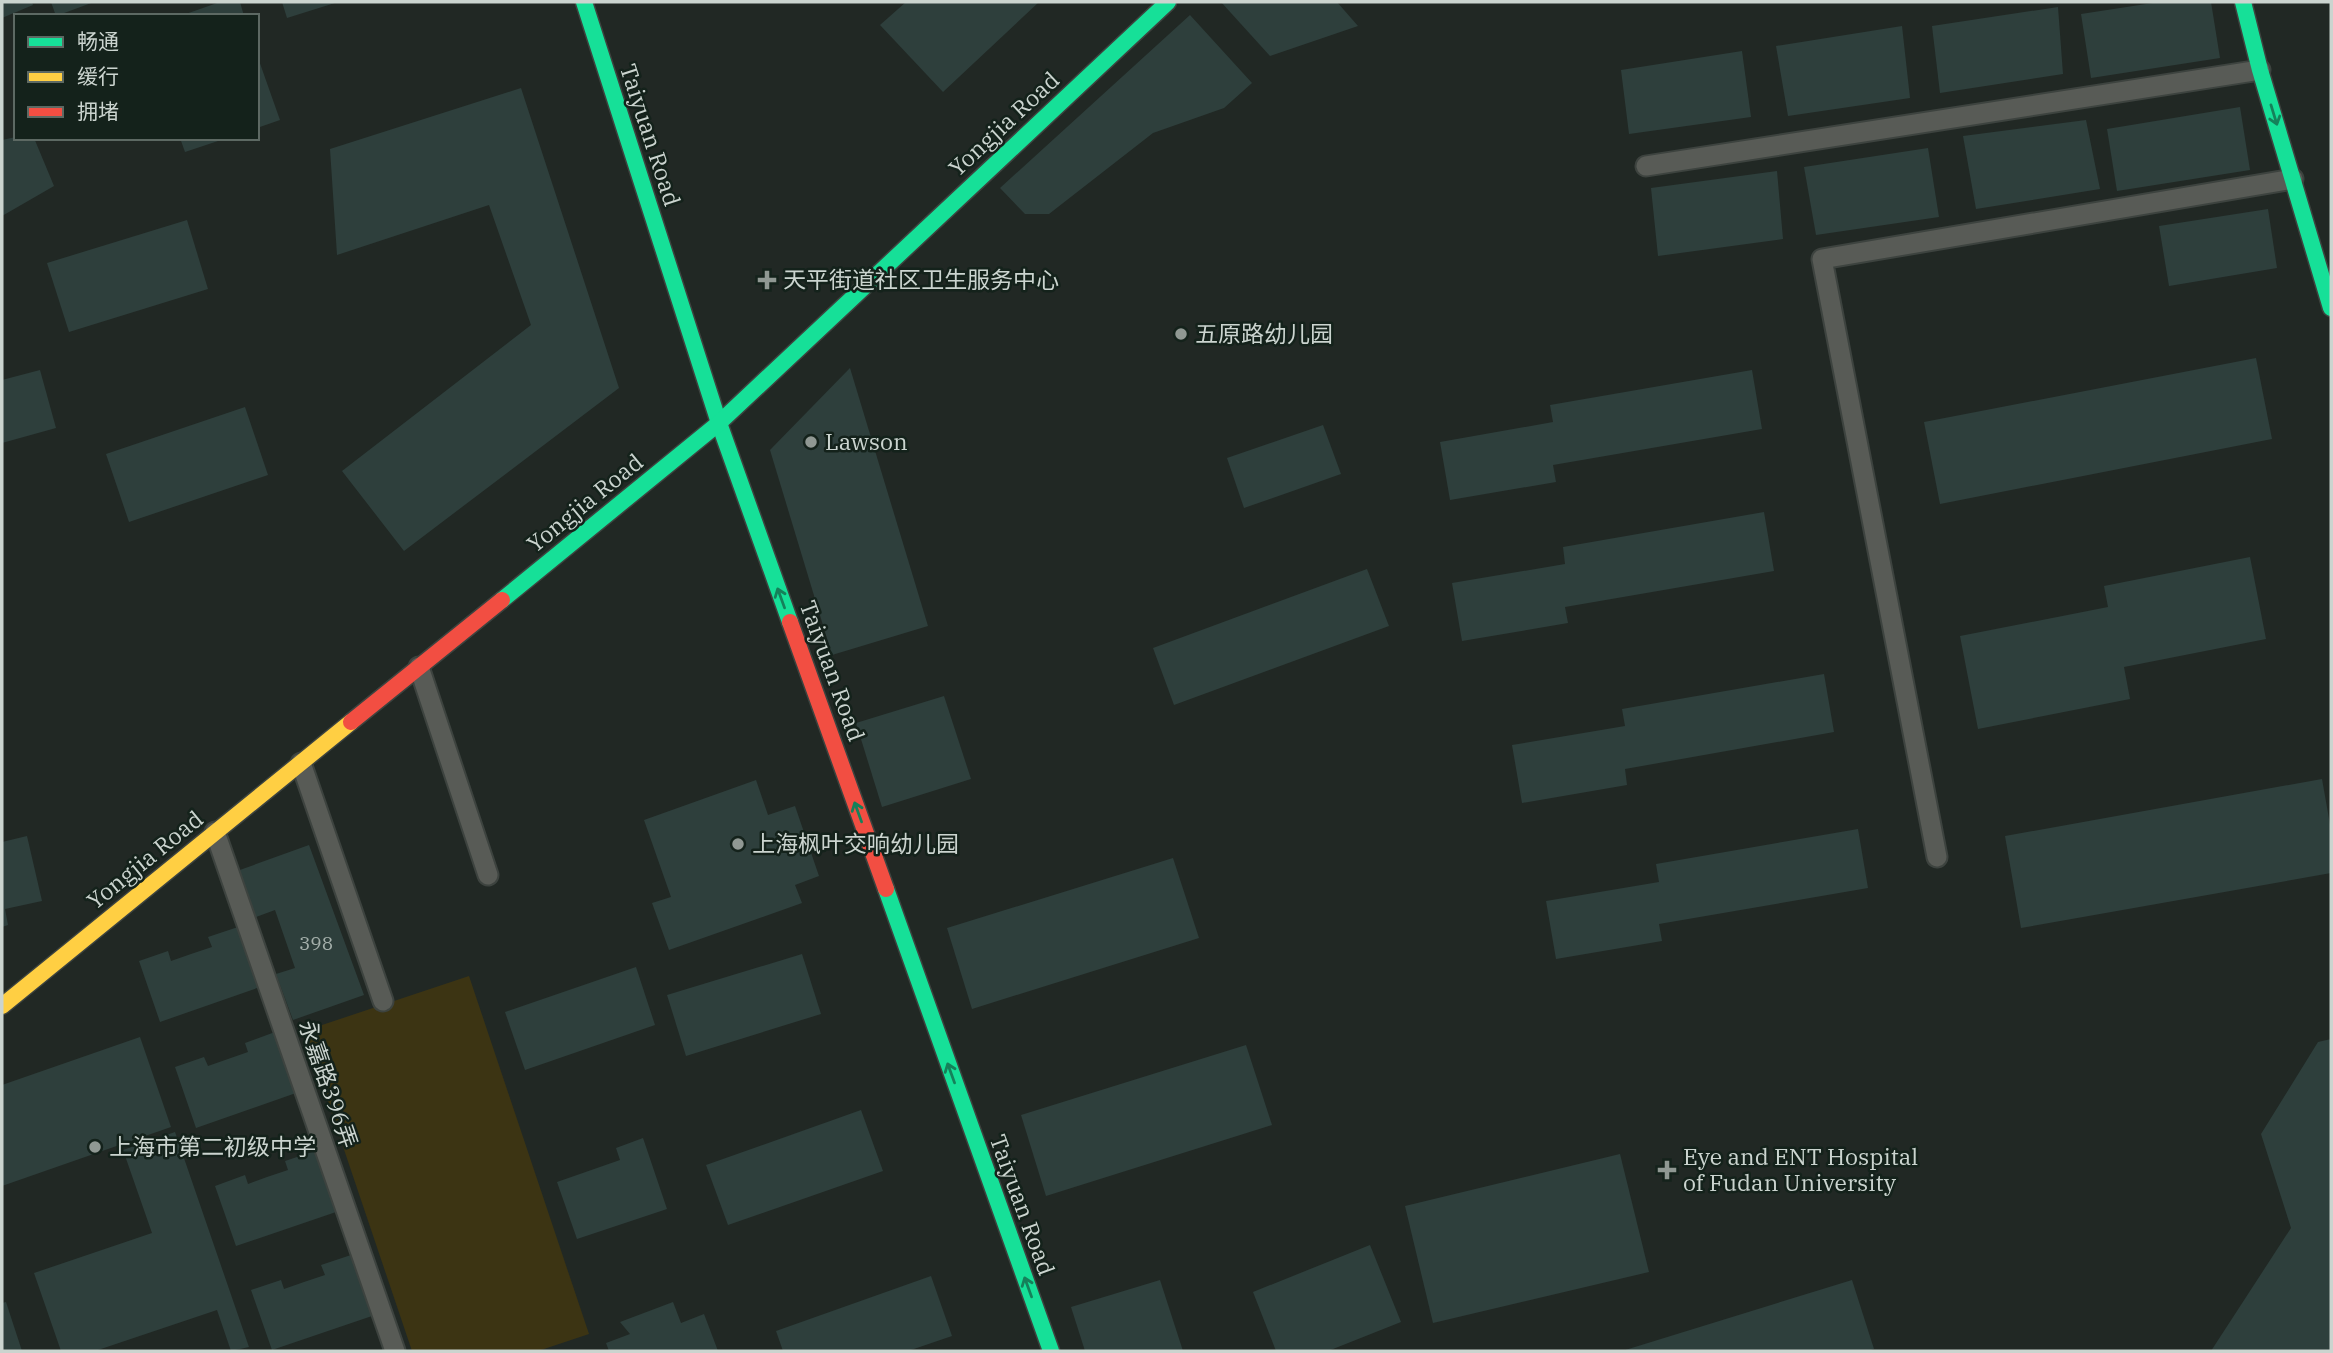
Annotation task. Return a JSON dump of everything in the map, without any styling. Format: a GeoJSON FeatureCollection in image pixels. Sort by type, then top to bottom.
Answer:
{"type":"FeatureCollection","features":[{"type":"Feature","properties":{"kind":"street","name":"Taiyuan Road"},"geometry":{"type":"LineString","coordinates":[[584,2],[719,423],[1051,1351]]}},
{"type":"Feature","properties":{"kind":"street","name":"Yongjia Road"},"geometry":{"type":"LineString","coordinates":[[2,1006],[719,423],[1167,2]]}},
{"type":"Feature","properties":{"kind":"street"},"geometry":{"type":"LineString","coordinates":[[2243,2],[2260,70],[2331,308]]}},
{"type":"Feature","properties":{"kind":"lane"},"geometry":{"type":"LineString","coordinates":[[1646,166],[2260,70]]}},
{"type":"Feature","properties":{"kind":"lane"},"geometry":{"type":"LineString","coordinates":[[1937,857],[1822,259],[2293,179]]}},
{"type":"Feature","properties":{"kind":"lane"},"geometry":{"type":"LineString","coordinates":[[419,667],[488,875]]}},
{"type":"Feature","properties":{"kind":"lane"},"geometry":{"type":"LineString","coordinates":[[300,763],[383,1001]]}},
{"type":"Feature","properties":{"kind":"lane","name":"永嘉路396弄"},"geometry":{"type":"LineString","coordinates":[[215,832],[395,1351]]}},
{"type":"Feature","properties":{"kind":"shaded area"},"geometry":{"type":"Polygon","coordinates":[[[469,976],[589,1334],[538,1351],[412,1351],[304,1031],[469,976]]]}},
{"type":"Feature","properties":{"kind":"building"},"geometry":{"type":"Polygon","coordinates":[[[2,2],[32,2],[33,5],[2,18],[2,2]]]}},
{"type":"Feature","properties":{"kind":"building"},"geometry":{"type":"Polygon","coordinates":[[[51,2],[94,2],[61,14],[55,14],[51,2]]]}},
{"type":"Feature","properties":{"kind":"building"},"geometry":{"type":"Polygon","coordinates":[[[220,2],[240,2],[243,14],[186,14],[220,2]]]}},
{"type":"Feature","properties":{"kind":"building"},"geometry":{"type":"Polygon","coordinates":[[[282,2],[338,2],[287,18],[282,2]]]}},
{"type":"Feature","properties":{"kind":"building"},"geometry":{"type":"Polygon","coordinates":[[[906,2],[1039,2],[943,92],[880,25],[906,2]]]}},
{"type":"Feature","properties":{"kind":"building"},"geometry":{"type":"Polygon","coordinates":[[[1221,2],[1337,2],[1358,26],[1270,56],[1221,2]]]}},
{"type":"Feature","properties":{"kind":"building"},"geometry":{"type":"Polygon","coordinates":[[[2159,2],[2211,2],[2220,58],[2091,78],[2081,14],[2159,2]]]}},
{"type":"Feature","properties":{"kind":"building"},"geometry":{"type":"Polygon","coordinates":[[[2058,7],[2063,74],[1940,93],[1932,26],[2058,7]]]}},
{"type":"Feature","properties":{"kind":"building"},"geometry":{"type":"Polygon","coordinates":[[[1190,15],[1252,83],[1224,108],[1153,133],[1049,214],[1025,214],[1000,188],[1190,15]]]}},
{"type":"Feature","properties":{"kind":"building"},"geometry":{"type":"Polygon","coordinates":[[[1902,26],[1910,98],[1788,116],[1776,46],[1902,26]]]}},
{"type":"Feature","properties":{"kind":"building"},"geometry":{"type":"Polygon","coordinates":[[[1742,51],[1751,117],[1629,134],[1621,70],[1742,51]]]}},
{"type":"Feature","properties":{"kind":"building"},"geometry":{"type":"Polygon","coordinates":[[[259,61],[280,120],[259,127],[259,61]]]}},
{"type":"Feature","properties":{"kind":"building"},"geometry":{"type":"Polygon","coordinates":[[[521,88],[619,388],[404,551],[342,471],[531,325],[489,205],[337,255],[330,149],[521,88]]]}},
{"type":"Feature","properties":{"kind":"building"},"geometry":{"type":"Polygon","coordinates":[[[2240,107],[2250,170],[2117,191],[2107,129],[2240,107]]]}},
{"type":"Feature","properties":{"kind":"building"},"geometry":{"type":"Polygon","coordinates":[[[2086,120],[2100,189],[1976,209],[1963,136],[2086,120]]]}},
{"type":"Feature","properties":{"kind":"building"},"geometry":{"type":"Polygon","coordinates":[[[14,137],[14,140],[35,140],[54,186],[2,216],[2,140],[14,137]]]}},
{"type":"Feature","properties":{"kind":"building"},"geometry":{"type":"Polygon","coordinates":[[[181,140],[221,140],[185,152],[181,140]]]}},
{"type":"Feature","properties":{"kind":"building"},"geometry":{"type":"Polygon","coordinates":[[[1928,148],[1939,217],[1816,235],[1804,167],[1928,148]]]}},
{"type":"Feature","properties":{"kind":"building"},"geometry":{"type":"Polygon","coordinates":[[[1777,171],[1783,239],[1658,256],[1651,188],[1777,171]]]}},
{"type":"Feature","properties":{"kind":"building"},"geometry":{"type":"Polygon","coordinates":[[[2268,209],[2277,268],[2169,286],[2159,226],[2268,209]]]}},
{"type":"Feature","properties":{"kind":"building"},"geometry":{"type":"Polygon","coordinates":[[[187,220],[208,289],[69,332],[47,263],[187,220]]]}},
{"type":"Feature","properties":{"kind":"building"},"geometry":{"type":"Polygon","coordinates":[[[2256,358],[2272,439],[1940,504],[1924,422],[2256,358]]]}},
{"type":"Feature","properties":{"kind":"building"},"geometry":{"type":"Polygon","coordinates":[[[850,368],[928,626],[832,655],[770,450],[850,368]]]}},
{"type":"Feature","properties":{"kind":"building"},"geometry":{"type":"Polygon","coordinates":[[[40,370],[56,428],[2,443],[2,380],[40,370]]]}},
{"type":"Feature","properties":{"kind":"building"},"geometry":{"type":"Polygon","coordinates":[[[1752,370],[1762,429],[1553,465],[1556,482],[1450,500],[1440,442],[1553,422],[1550,405],[1752,370]]]}},
{"type":"Feature","properties":{"kind":"building"},"geometry":{"type":"Polygon","coordinates":[[[245,407],[268,475],[129,522],[106,454],[245,407]]]}},
{"type":"Feature","properties":{"kind":"building"},"geometry":{"type":"Polygon","coordinates":[[[1323,425],[1341,474],[1244,508],[1227,458],[1323,425]]]}},
{"type":"Feature","properties":{"kind":"building"},"geometry":{"type":"Polygon","coordinates":[[[1764,512],[1774,571],[1565,607],[1568,623],[1462,641],[1452,583],[1565,564],[1563,547],[1764,512]]]}},
{"type":"Feature","properties":{"kind":"building"},"geometry":{"type":"Polygon","coordinates":[[[2250,557],[2266,639],[2124,667],[2130,699],[1978,729],[1960,636],[2108,607],[2104,586],[2250,557]]]}},
{"type":"Feature","properties":{"kind":"building"},"geometry":{"type":"Polygon","coordinates":[[[1367,569],[1389,626],[1174,705],[1153,648],[1367,569]]]}},
{"type":"Feature","properties":{"kind":"building"},"geometry":{"type":"Polygon","coordinates":[[[1824,674],[1834,732],[1625,769],[1627,785],[1522,803],[1512,745],[1625,726],[1622,709],[1824,674]]]}},
{"type":"Feature","properties":{"kind":"building"},"geometry":{"type":"Polygon","coordinates":[[[944,696],[971,779],[882,807],[856,723],[944,696]]]}},
{"type":"Feature","properties":{"kind":"building"},"geometry":{"type":"Polygon","coordinates":[[[2322,779],[2331,830],[2331,873],[2021,928],[2005,836],[2322,779]]]}},
{"type":"Feature","properties":{"kind":"building"},"geometry":{"type":"Polygon","coordinates":[[[756,780],[768,815],[795,806],[819,876],[795,885],[802,903],[669,950],[652,903],[671,897],[644,820],[756,780]]]}},
{"type":"Feature","properties":{"kind":"building"},"geometry":{"type":"Polygon","coordinates":[[[1858,829],[1868,888],[1659,924],[1662,941],[1556,959],[1546,901],[1659,882],[1656,864],[1858,829]]]}},
{"type":"Feature","properties":{"kind":"building"},"geometry":{"type":"Polygon","coordinates":[[[27,836],[42,901],[5,909],[8,925],[2,927],[2,842],[27,836]]]}},
{"type":"Feature","properties":{"kind":"building"},"geometry":{"type":"Polygon","coordinates":[[[309,845],[364,995],[293,1020],[276,974],[295,968],[275,910],[253,918],[237,871],[309,845]]]}},
{"type":"Feature","properties":{"kind":"building"},"geometry":{"type":"Polygon","coordinates":[[[1173,858],[1199,938],[972,1009],[947,928],[1173,858]]]}},
{"type":"Feature","properties":{"kind":"building"},"geometry":{"type":"Polygon","coordinates":[[[238,927],[260,987],[160,1022],[139,961],[168,951],[171,961],[212,947],[208,937],[238,927]]]}},
{"type":"Feature","properties":{"kind":"building"},"geometry":{"type":"Polygon","coordinates":[[[802,954],[821,1014],[686,1056],[667,995],[802,954]]]}},
{"type":"Feature","properties":{"kind":"building"},"geometry":{"type":"Polygon","coordinates":[[[636,967],[655,1025],[525,1070],[505,1012],[636,967]]]}},
{"type":"Feature","properties":{"kind":"building"},"geometry":{"type":"Polygon","coordinates":[[[275,1032],[296,1093],[196,1128],[175,1067],[204,1057],[208,1066],[248,1052],[245,1043],[275,1032]]]}},
{"type":"Feature","properties":{"kind":"building"},"geometry":{"type":"Polygon","coordinates":[[[140,1037],[171,1127],[2,1186],[2,1085],[140,1037]]]}},
{"type":"Feature","properties":{"kind":"building"},"geometry":{"type":"Polygon","coordinates":[[[2331,1039],[2331,1351],[2211,1351],[2291,1228],[2261,1134],[2318,1042],[2331,1039]]]}},
{"type":"Feature","properties":{"kind":"building"},"geometry":{"type":"Polygon","coordinates":[[[1246,1045],[1272,1125],[1046,1196],[1021,1115],[1246,1045]]]}},
{"type":"Feature","properties":{"kind":"building"},"geometry":{"type":"Polygon","coordinates":[[[861,1110],[883,1171],[728,1225],[706,1165],[861,1110]]]}},
{"type":"Feature","properties":{"kind":"building"},"geometry":{"type":"Polygon","coordinates":[[[175,1132],[249,1347],[231,1351],[217,1310],[95,1351],[61,1351],[34,1273],[152,1233],[123,1150],[175,1132]]]}},
{"type":"Feature","properties":{"kind":"building"},"geometry":{"type":"Polygon","coordinates":[[[643,1138],[667,1209],[577,1239],[557,1182],[620,1160],[616,1148],[643,1138]]]}},
{"type":"Feature","properties":{"kind":"building"},"geometry":{"type":"Polygon","coordinates":[[[315,1151],[336,1212],[236,1246],[215,1186],[245,1175],[248,1184],[288,1170],[285,1161],[315,1151]]]}},
{"type":"Feature","properties":{"kind":"building"},"geometry":{"type":"Polygon","coordinates":[[[1620,1154],[1649,1272],[1433,1323],[1405,1206],[1620,1154]]]}},
{"type":"Feature","properties":{"kind":"building"},"geometry":{"type":"Polygon","coordinates":[[[1370,1245],[1401,1322],[1328,1351],[1276,1351],[1253,1292],[1370,1245]]]}},
{"type":"Feature","properties":{"kind":"building"},"geometry":{"type":"Polygon","coordinates":[[[351,1255],[372,1316],[272,1350],[251,1290],[281,1280],[284,1289],[325,1275],[321,1265],[351,1255]]]}},
{"type":"Feature","properties":{"kind":"building"},"geometry":{"type":"Polygon","coordinates":[[[931,1276],[952,1336],[908,1351],[783,1351],[776,1331],[931,1276]]]}},
{"type":"Feature","properties":{"kind":"building"},"geometry":{"type":"Polygon","coordinates":[[[1160,1280],[1183,1351],[1085,1351],[1071,1307],[1160,1280]]]}},
{"type":"Feature","properties":{"kind":"building"},"geometry":{"type":"Polygon","coordinates":[[[1852,1280],[1874,1349],[1622,1351],[1852,1280]]]}},
{"type":"Feature","properties":{"kind":"building"},"geometry":{"type":"Polygon","coordinates":[[[6,1302],[22,1351],[2,1351],[2,1303],[6,1302]]]}},
{"type":"Feature","properties":{"kind":"building"},"geometry":{"type":"Polygon","coordinates":[[[673,1302],[681,1323],[704,1314],[718,1351],[609,1351],[606,1343],[630,1334],[620,1322],[673,1302]]]}},
{"type":"Feature","properties":{"kind":"traffic: fast"},"geometry":{"type":"LineString","coordinates":[[584,2],[719,423],[790,622]]}},
{"type":"Feature","properties":{"kind":"traffic: fast"},"geometry":{"type":"LineString","coordinates":[[502,600],[719,423],[1168,2]]}},
{"type":"Feature","properties":{"kind":"traffic: fast"},"geometry":{"type":"LineString","coordinates":[[2243,2],[2260,70],[2331,308]]}},
{"type":"Feature","properties":{"kind":"traffic: fast"},"geometry":{"type":"LineString","coordinates":[[886,889],[1051,1351]]}},
{"type":"Feature","properties":{"kind":"traffic: slow"},"geometry":{"type":"LineString","coordinates":[[2,1006],[351,722]]}},
{"type":"Feature","properties":{"kind":"traffic: jam"},"geometry":{"type":"LineString","coordinates":[[351,722],[502,600]]}},
{"type":"Feature","properties":{"kind":"traffic: jam"},"geometry":{"type":"LineString","coordinates":[[790,622],[886,889]]}},
{"type":"Feature","properties":{"kind":"place","name":"天平街道社区卫生服务中心"},"geometry":{"type":"Point","coordinates":[767,280]}},
{"type":"Feature","properties":{"kind":"place","name":"五原路幼儿园"},"geometry":{"type":"Point","coordinates":[1181,334]}},
{"type":"Feature","properties":{"kind":"place","name":"Lawson"},"geometry":{"type":"Point","coordinates":[811,442]}},
{"type":"Feature","properties":{"kind":"place","name":"上海枫叶交响幼儿园"},"geometry":{"type":"Point","coordinates":[738,844]}},
{"type":"Feature","properties":{"kind":"place","name":"上海市第二初级中学"},"geometry":{"type":"Point","coordinates":[95,1147]}},
{"type":"Feature","properties":{"kind":"place","name":"Eye and ENT Hospital of Fudan University"},"geometry":{"type":"Point","coordinates":[1667,1170]}}]}
